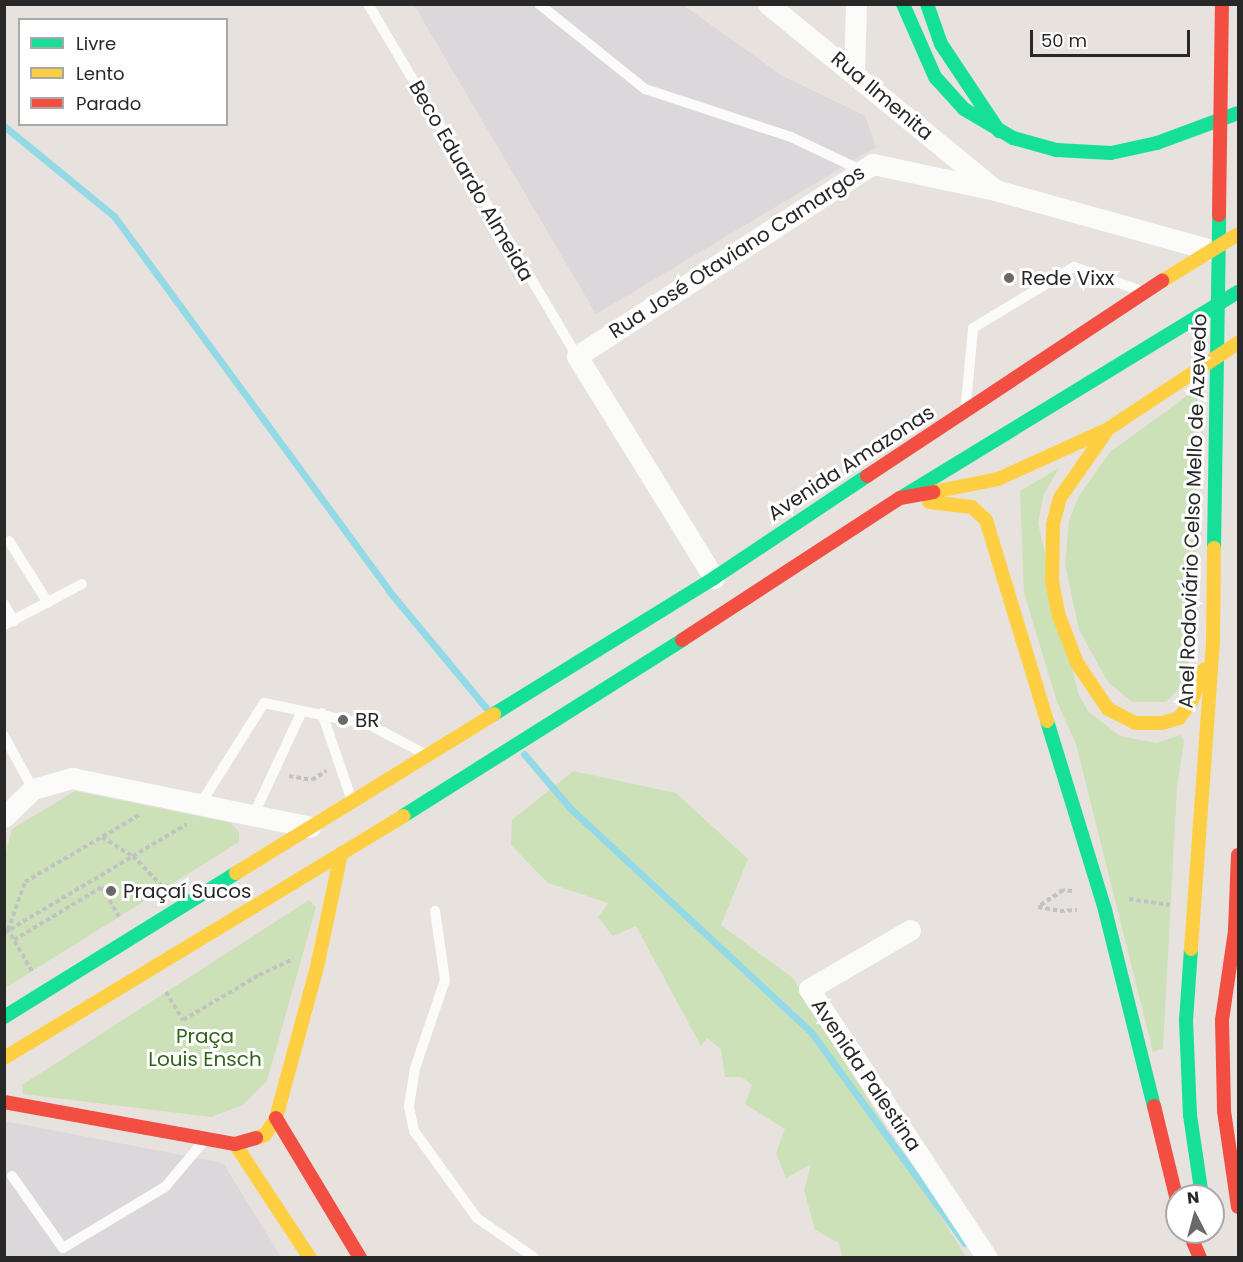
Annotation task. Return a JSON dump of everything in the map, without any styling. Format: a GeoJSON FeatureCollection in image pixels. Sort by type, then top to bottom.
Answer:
{"type":"FeatureCollection","features":[{"type":"Feature","properties":{"kind":"main road"},"geometry":{"type":"LineString","coordinates":[[903,4],[909,25],[935,77],[964,109],[999,131],[1057,150],[1111,153],[1157,143],[1239,113]]}},
{"type":"Feature","properties":{"kind":"main road"},"geometry":{"type":"LineString","coordinates":[[927,4],[933,29],[945,53],[999,131]]}},
{"type":"Feature","properties":{"kind":"main road","name":"Anel Rodoviário Celso Mello de Azevedo"},"geometry":{"type":"LineString","coordinates":[[1200,1184],[1190,1115],[1186,1020],[1213,642],[1222,4]]}},
{"type":"Feature","properties":{"kind":"main road","name":"Avenida Amazonas"},"geometry":{"type":"LineString","coordinates":[[4,1017],[425,754],[714,578],[1153,287],[1239,234]]}},
{"type":"Feature","properties":{"kind":"main road"},"geometry":{"type":"LineString","coordinates":[[4,1058],[507,753],[900,498],[1239,292]]}},
{"type":"Feature","properties":{"kind":"main road"},"geometry":{"type":"LineString","coordinates":[[900,498],[998,479],[1108,429],[1239,343]]}},
{"type":"Feature","properties":{"kind":"main road"},"geometry":{"type":"LineString","coordinates":[[1108,429],[1060,498],[1053,525],[1052,581],[1059,616],[1077,663],[1108,709],[1135,723],[1162,723],[1179,718],[1191,702],[1213,642]]}},
{"type":"Feature","properties":{"kind":"main road"},"geometry":{"type":"LineString","coordinates":[[900,498],[972,507],[986,520],[1105,910],[1173,1184]]}},
{"type":"Feature","properties":{"kind":"main road"},"geometry":{"type":"LineString","coordinates":[[4,1102],[235,1144],[265,1135],[276,1118],[322,946],[341,854]]}},
{"type":"Feature","properties":{"kind":"main road"},"geometry":{"type":"LineString","coordinates":[[1235,931],[1239,855]]}},
{"type":"Feature","properties":{"kind":"main road"},"geometry":{"type":"LineString","coordinates":[[1239,913],[1222,1020],[1224,1111],[1239,1208]]}},
{"type":"Feature","properties":{"kind":"main road"},"geometry":{"type":"LineString","coordinates":[[276,1118],[360,1257]]}},
{"type":"Feature","properties":{"kind":"main road"},"geometry":{"type":"LineString","coordinates":[[235,1144],[310,1257]]}},
{"type":"Feature","properties":{"kind":"street","name":"Rua Ilmenita"},"geometry":{"type":"LineString","coordinates":[[768,4],[854,72],[995,190]]}},
{"type":"Feature","properties":{"kind":"street"},"geometry":{"type":"LineString","coordinates":[[854,72],[856,4]]}},
{"type":"Feature","properties":{"kind":"street","name":"Rua José Otaviano Camargos"},"geometry":{"type":"LineString","coordinates":[[577,356],[873,164],[995,190],[1212,250]]}},
{"type":"Feature","properties":{"kind":"street"},"geometry":{"type":"LineString","coordinates":[[1146,230],[1164,250],[1168,262],[1153,287]]}},
{"type":"Feature","properties":{"kind":"street"},"geometry":{"type":"LineString","coordinates":[[577,356],[714,578]]}},
{"type":"Feature","properties":{"kind":"street"},"geometry":{"type":"LineString","coordinates":[[4,817],[33,789],[72,778],[170,796],[310,827]]}},
{"type":"Feature","properties":{"kind":"street","name":"Avenida Palestina"},"geometry":{"type":"LineString","coordinates":[[910,930],[809,989],[987,1257]]}},
{"type":"Feature","properties":{"kind":"lane","name":"Beco Eduardo Almeida"},"geometry":{"type":"LineString","coordinates":[[368,4],[577,356]]}},
{"type":"Feature","properties":{"kind":"lane"},"geometry":{"type":"LineString","coordinates":[[539,4],[645,89],[791,137],[863,171]]}},
{"type":"Feature","properties":{"kind":"lane"},"geometry":{"type":"LineString","coordinates":[[966,411],[973,328],[1074,267],[1153,287]]}},
{"type":"Feature","properties":{"kind":"lane"},"geometry":{"type":"LineString","coordinates":[[9,542],[48,603]]}},
{"type":"Feature","properties":{"kind":"lane"},"geometry":{"type":"LineString","coordinates":[[4,604],[9,623],[82,584]]}},
{"type":"Feature","properties":{"kind":"lane"},"geometry":{"type":"LineString","coordinates":[[208,805],[264,703],[301,713],[322,713],[370,725],[425,754]]}},
{"type":"Feature","properties":{"kind":"lane"},"geometry":{"type":"LineString","coordinates":[[254,814],[301,713]]}},
{"type":"Feature","properties":{"kind":"lane"},"geometry":{"type":"LineString","coordinates":[[322,713],[352,801]]}},
{"type":"Feature","properties":{"kind":"lane"},"geometry":{"type":"LineString","coordinates":[[4,735],[33,789]]}},
{"type":"Feature","properties":{"kind":"lane"},"geometry":{"type":"LineString","coordinates":[[435,911],[445,980],[415,1068],[409,1107],[414,1131],[477,1218],[536,1257]]}},
{"type":"Feature","properties":{"kind":"lane"},"geometry":{"type":"LineString","coordinates":[[12,1176],[63,1248],[165,1187],[205,1139]]}},
{"type":"Feature","properties":{"kind":"path"},"geometry":{"type":"LineString","coordinates":[[274,770],[312,780],[339,764]]}},
{"type":"Feature","properties":{"kind":"path"},"geometry":{"type":"LineString","coordinates":[[6,932],[25,882],[170,796]]}},
{"type":"Feature","properties":{"kind":"path"},"geometry":{"type":"LineString","coordinates":[[6,932],[133,856],[208,805]]}},
{"type":"Feature","properties":{"kind":"path"},"geometry":{"type":"LineString","coordinates":[[102,837],[133,856],[182,905]]}},
{"type":"Feature","properties":{"kind":"path"},"geometry":{"type":"LineString","coordinates":[[14,940],[102,887]]}},
{"type":"Feature","properties":{"kind":"path"},"geometry":{"type":"LineString","coordinates":[[6,932],[14,940],[44,992]]}},
{"type":"Feature","properties":{"kind":"path"},"geometry":{"type":"LineString","coordinates":[[183,1020],[258,975],[322,946]]}},
{"type":"Feature","properties":{"kind":"shaded area"},"geometry":{"type":"Polygon","coordinates":[[[414,5],[683,5],[781,75],[865,116],[876,147],[596,314],[414,5]]]}},
{"type":"Feature","properties":{"kind":"shaded area"},"geometry":{"type":"Polygon","coordinates":[[[4,1121],[223,1163],[281,1257],[5,1257],[4,1121]]]}},
{"type":"Feature","properties":{"kind":"green space"},"geometry":{"type":"Polygon","coordinates":[[[1191,393],[1198,394],[1196,640],[1181,687],[1166,702],[1132,702],[1108,682],[1079,630],[1065,564],[1069,520],[1079,496],[1110,452],[1191,393]]]}},
{"type":"Feature","properties":{"kind":"green space"},"geometry":{"type":"Polygon","coordinates":[[[1059,468],[1044,494],[1038,523],[1078,693],[1088,711],[1120,736],[1156,743],[1180,735],[1184,741],[1177,787],[1163,1048],[1153,1052],[1076,744],[1057,702],[1024,593],[1020,491],[1059,468]]]}},
{"type":"Feature","properties":{"kind":"green space"},"geometry":{"type":"Polygon","coordinates":[[[573,771],[676,793],[748,859],[721,925],[793,978],[966,1257],[842,1257],[839,1243],[815,1230],[804,1190],[811,1164],[786,1178],[776,1153],[785,1129],[745,1104],[752,1085],[742,1077],[725,1077],[721,1049],[707,1038],[701,1046],[636,926],[613,936],[598,917],[608,903],[548,883],[511,845],[512,820],[573,771]]]}},
{"type":"Feature","properties":{"kind":"green space"},"geometry":{"type":"Polygon","coordinates":[[[75,791],[231,823],[239,832],[239,842],[5,988],[5,855],[12,829],[75,791]]]}},
{"type":"Feature","properties":{"kind":"green space","name":"Praça Louis Ensch"},"geometry":{"type":"Polygon","coordinates":[[[309,900],[316,907],[267,1081],[243,1105],[211,1117],[23,1094],[22,1085],[309,900]]]}},
{"type":"Feature","properties":{"kind":"waterway"},"geometry":{"type":"LineString","coordinates":[[4,126],[114,216],[389,591],[486,708]]}},
{"type":"Feature","properties":{"kind":"waterway"},"geometry":{"type":"LineString","coordinates":[[524,754],[570,808],[811,1032],[965,1243]]}},
{"type":"Feature","properties":{"kind":"traffic: fast"},"geometry":{"type":"LineString","coordinates":[[903,4],[935,77],[964,109],[1013,138],[1057,150],[1111,153],[1157,143],[1238,113]]}},
{"type":"Feature","properties":{"kind":"traffic: fast"},"geometry":{"type":"LineString","coordinates":[[927,4],[941,44],[999,131]]}},
{"type":"Feature","properties":{"kind":"traffic: fast"},"geometry":{"type":"LineString","coordinates":[[1214,548],[1219,215]]}},
{"type":"Feature","properties":{"kind":"traffic: fast"},"geometry":{"type":"LineString","coordinates":[[902,497],[1238,292]]}},
{"type":"Feature","properties":{"kind":"traffic: fast"},"geometry":{"type":"LineString","coordinates":[[494,714],[714,578],[867,476]]}},
{"type":"Feature","properties":{"kind":"traffic: fast"},"geometry":{"type":"LineString","coordinates":[[403,816],[682,640]]}},
{"type":"Feature","properties":{"kind":"traffic: fast"},"geometry":{"type":"LineString","coordinates":[[1047,721],[1105,910],[1154,1106]]}},
{"type":"Feature","properties":{"kind":"traffic: fast"},"geometry":{"type":"LineString","coordinates":[[4,1017],[236,873]]}},
{"type":"Feature","properties":{"kind":"traffic: fast"},"geometry":{"type":"LineString","coordinates":[[1191,949],[1186,1020],[1190,1115],[1200,1184]]}},
{"type":"Feature","properties":{"kind":"traffic: slow"},"geometry":{"type":"LineString","coordinates":[[1162,281],[1238,234]]}},
{"type":"Feature","properties":{"kind":"traffic: slow"},"geometry":{"type":"LineString","coordinates":[[933,492],[998,479],[1108,429],[1238,343]]}},
{"type":"Feature","properties":{"kind":"traffic: slow"},"geometry":{"type":"LineString","coordinates":[[1106,432],[1060,498],[1053,525],[1052,581],[1059,616],[1077,663],[1108,709],[1135,723],[1162,723],[1179,718],[1191,702],[1204,669]]}},
{"type":"Feature","properties":{"kind":"traffic: slow"},"geometry":{"type":"LineString","coordinates":[[929,502],[972,507],[986,520],[1047,721]]}},
{"type":"Feature","properties":{"kind":"traffic: slow"},"geometry":{"type":"LineString","coordinates":[[1191,949],[1213,642],[1214,548]]}},
{"type":"Feature","properties":{"kind":"traffic: slow"},"geometry":{"type":"LineString","coordinates":[[236,873],[494,714]]}},
{"type":"Feature","properties":{"kind":"traffic: slow"},"geometry":{"type":"LineString","coordinates":[[4,1058],[403,816]]}},
{"type":"Feature","properties":{"kind":"traffic: slow"},"geometry":{"type":"LineString","coordinates":[[256,1138],[265,1135],[276,1118],[317,967],[341,854]]}},
{"type":"Feature","properties":{"kind":"traffic: slow"},"geometry":{"type":"LineString","coordinates":[[235,1144],[310,1258]]}},
{"type":"Feature","properties":{"kind":"traffic: jam"},"geometry":{"type":"LineString","coordinates":[[1219,215],[1222,4]]}},
{"type":"Feature","properties":{"kind":"traffic: jam"},"geometry":{"type":"LineString","coordinates":[[867,476],[1162,281]]}},
{"type":"Feature","properties":{"kind":"traffic: jam"},"geometry":{"type":"LineString","coordinates":[[682,640],[900,498],[933,492]]}},
{"type":"Feature","properties":{"kind":"traffic: jam"},"geometry":{"type":"LineString","coordinates":[[1238,855],[1235,931],[1222,1020],[1224,1111],[1238,1207]]}},
{"type":"Feature","properties":{"kind":"traffic: jam"},"geometry":{"type":"LineString","coordinates":[[4,1102],[235,1144],[256,1138]]}},
{"type":"Feature","properties":{"kind":"traffic: jam"},"geometry":{"type":"LineString","coordinates":[[1154,1106],[1173,1184]]}},
{"type":"Feature","properties":{"kind":"traffic: jam"},"geometry":{"type":"LineString","coordinates":[[276,1118],[360,1258]]}},
{"type":"Feature","properties":{"kind":"traffic: jam"},"geometry":{"type":"LineString","coordinates":[[1194,1244],[1200,1258]]}},
{"type":"Feature","properties":{"kind":"place","name":"Rede Vixx"},"geometry":{"type":"Point","coordinates":[1009,278]}},
{"type":"Feature","properties":{"kind":"place","name":"BR"},"geometry":{"type":"Point","coordinates":[343,720]}},
{"type":"Feature","properties":{"kind":"place","name":"Praçaí Sucos"},"geometry":{"type":"Point","coordinates":[111,891]}}]}
